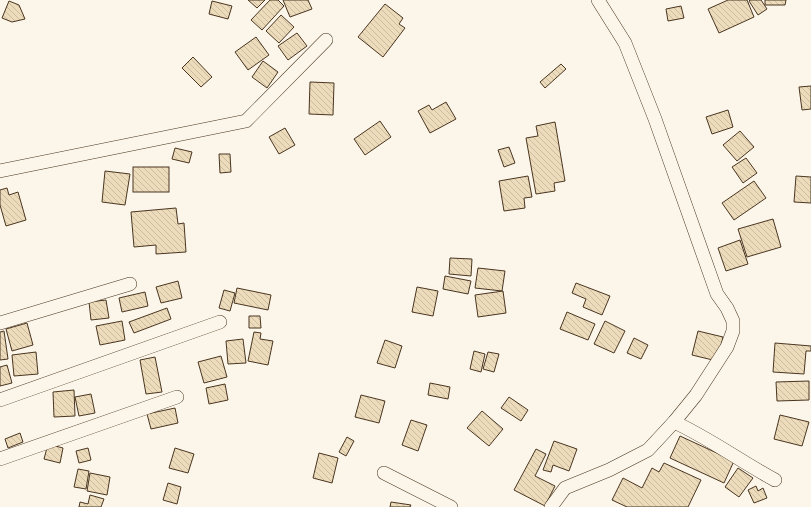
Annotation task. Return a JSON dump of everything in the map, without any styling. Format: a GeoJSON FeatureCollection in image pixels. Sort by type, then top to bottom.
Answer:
{"type":"FeatureCollection","features":[{"type":"Feature","properties":{"kind":"street"},"geometry":{"type":"LineString","coordinates":[[551,507],[565,488],[609,470],[648,450],[696,395],[727,347],[733,331],[733,321],[727,308],[717,294],[655,119],[624,43],[598,0]]}},
{"type":"Feature","properties":{"kind":"street"},"geometry":{"type":"LineString","coordinates":[[0,171],[246,121],[326,40]]}},
{"type":"Feature","properties":{"kind":"street"},"geometry":{"type":"LineString","coordinates":[[0,323],[130,284]]}},
{"type":"Feature","properties":{"kind":"street"},"geometry":{"type":"LineString","coordinates":[[0,400],[220,322]]}},
{"type":"Feature","properties":{"kind":"street"},"geometry":{"type":"LineString","coordinates":[[0,459],[177,397]]}},
{"type":"Feature","properties":{"kind":"street"},"geometry":{"type":"LineString","coordinates":[[674,422],[700,435],[775,480]]}},
{"type":"Feature","properties":{"kind":"street"},"geometry":{"type":"LineString","coordinates":[[384,472],[451,507]]}},
{"type":"Feature","properties":{"kind":"building"},"geometry":{"type":"Polygon","coordinates":[[[248,0],[265,0],[257,8],[248,0]]]}},
{"type":"Feature","properties":{"kind":"building"},"geometry":{"type":"Polygon","coordinates":[[[270,0],[278,0],[284,6],[262,30],[251,20],[270,0]]]}},
{"type":"Feature","properties":{"kind":"building"},"geometry":{"type":"Polygon","coordinates":[[[283,0],[308,0],[312,9],[290,17],[283,0]]]}},
{"type":"Feature","properties":{"kind":"building"},"geometry":{"type":"Polygon","coordinates":[[[728,0],[747,0],[754,17],[719,33],[708,9],[728,0]]]}},
{"type":"Feature","properties":{"kind":"building"},"geometry":{"type":"Polygon","coordinates":[[[761,0],[767,9],[758,15],[749,1],[761,0]]]}},
{"type":"Feature","properties":{"kind":"building"},"geometry":{"type":"Polygon","coordinates":[[[765,0],[786,0],[785,5],[765,5],[765,0]]]}},
{"type":"Feature","properties":{"kind":"building"},"geometry":{"type":"Polygon","coordinates":[[[9,1],[19,5],[25,19],[12,22],[2,18],[9,1]]]}},
{"type":"Feature","properties":{"kind":"building"},"geometry":{"type":"Polygon","coordinates":[[[212,1],[232,6],[228,19],[209,14],[212,1]]]}},
{"type":"Feature","properties":{"kind":"building"},"geometry":{"type":"Polygon","coordinates":[[[385,4],[403,18],[399,24],[405,28],[383,57],[358,37],[385,4]]]}},
{"type":"Feature","properties":{"kind":"building"},"geometry":{"type":"Polygon","coordinates":[[[681,6],[684,18],[668,21],[666,9],[681,6]]]}},
{"type":"Feature","properties":{"kind":"building"},"geometry":{"type":"Polygon","coordinates":[[[281,15],[294,27],[279,43],[266,31],[281,15]]]}},
{"type":"Feature","properties":{"kind":"building"},"geometry":{"type":"Polygon","coordinates":[[[297,33],[307,46],[288,60],[278,46],[297,33]]]}},
{"type":"Feature","properties":{"kind":"building"},"geometry":{"type":"Polygon","coordinates":[[[256,37],[269,55],[248,70],[235,52],[256,37]]]}},
{"type":"Feature","properties":{"kind":"building"},"geometry":{"type":"Polygon","coordinates":[[[193,57],[212,77],[201,87],[182,68],[193,57]]]}},
{"type":"Feature","properties":{"kind":"building"},"geometry":{"type":"Polygon","coordinates":[[[263,61],[278,72],[267,88],[252,77],[263,61]]]}},
{"type":"Feature","properties":{"kind":"building"},"geometry":{"type":"Polygon","coordinates":[[[561,64],[566,69],[545,88],[540,82],[561,64]]]}},
{"type":"Feature","properties":{"kind":"building"},"geometry":{"type":"Polygon","coordinates":[[[310,82],[334,83],[333,115],[309,114],[310,82]]]}},
{"type":"Feature","properties":{"kind":"building"},"geometry":{"type":"Polygon","coordinates":[[[811,86],[811,109],[802,110],[799,87],[811,86]]]}},
{"type":"Feature","properties":{"kind":"building"},"geometry":{"type":"Polygon","coordinates":[[[446,102],[456,119],[430,133],[418,111],[429,105],[432,110],[446,102]]]}},
{"type":"Feature","properties":{"kind":"building"},"geometry":{"type":"Polygon","coordinates":[[[728,110],[733,127],[712,134],[706,117],[728,110]]]}},
{"type":"Feature","properties":{"kind":"building"},"geometry":{"type":"Polygon","coordinates":[[[380,121],[391,137],[365,155],[354,139],[380,121]]]}},
{"type":"Feature","properties":{"kind":"building"},"geometry":{"type":"Polygon","coordinates":[[[555,122],[565,181],[554,183],[555,191],[536,194],[526,138],[538,136],[536,126],[555,122]]]}},
{"type":"Feature","properties":{"kind":"building"},"geometry":{"type":"Polygon","coordinates":[[[285,128],[295,145],[279,154],[269,137],[285,128]]]}},
{"type":"Feature","properties":{"kind":"building"},"geometry":{"type":"Polygon","coordinates":[[[740,131],[754,147],[737,161],[723,145],[740,131]]]}},
{"type":"Feature","properties":{"kind":"building"},"geometry":{"type":"Polygon","coordinates":[[[509,147],[515,163],[504,167],[498,150],[509,147]]]}},
{"type":"Feature","properties":{"kind":"building"},"geometry":{"type":"Polygon","coordinates":[[[175,148],[192,152],[189,163],[172,159],[175,148]]]}},
{"type":"Feature","properties":{"kind":"building"},"geometry":{"type":"Polygon","coordinates":[[[219,154],[230,154],[231,172],[220,173],[219,154]]]}},
{"type":"Feature","properties":{"kind":"building"},"geometry":{"type":"Polygon","coordinates":[[[746,158],[757,173],[743,183],[732,167],[746,158]]]}},
{"type":"Feature","properties":{"kind":"building"},"geometry":{"type":"Polygon","coordinates":[[[133,167],[169,167],[169,192],[133,192],[133,167]]]}},
{"type":"Feature","properties":{"kind":"building"},"geometry":{"type":"Polygon","coordinates":[[[105,171],[130,174],[125,205],[102,202],[105,171]]]}},
{"type":"Feature","properties":{"kind":"building"},"geometry":{"type":"Polygon","coordinates":[[[528,176],[532,197],[524,198],[525,208],[504,211],[499,181],[528,176]]]}},
{"type":"Feature","properties":{"kind":"building"},"geometry":{"type":"Polygon","coordinates":[[[796,176],[811,177],[811,203],[794,202],[796,176]]]}},
{"type":"Feature","properties":{"kind":"building"},"geometry":{"type":"Polygon","coordinates":[[[754,181],[766,198],[734,220],[722,203],[754,181]]]}},
{"type":"Feature","properties":{"kind":"building"},"geometry":{"type":"Polygon","coordinates":[[[7,188],[9,195],[18,192],[26,220],[6,226],[0,205],[0,190],[7,188]]]}},
{"type":"Feature","properties":{"kind":"building"},"geometry":{"type":"Polygon","coordinates":[[[176,208],[178,224],[184,223],[186,252],[156,254],[156,245],[134,247],[131,212],[176,208]]]}},
{"type":"Feature","properties":{"kind":"building"},"geometry":{"type":"Polygon","coordinates":[[[773,219],[781,247],[747,257],[738,229],[773,219]]]}},
{"type":"Feature","properties":{"kind":"building"},"geometry":{"type":"Polygon","coordinates":[[[740,240],[748,264],[726,271],[718,248],[740,240]]]}},
{"type":"Feature","properties":{"kind":"building"},"geometry":{"type":"Polygon","coordinates":[[[450,258],[472,259],[471,276],[449,274],[450,258]]]}},
{"type":"Feature","properties":{"kind":"building"},"geometry":{"type":"Polygon","coordinates":[[[478,268],[505,271],[502,291],[475,288],[478,268]]]}},
{"type":"Feature","properties":{"kind":"building"},"geometry":{"type":"Polygon","coordinates":[[[445,276],[471,281],[468,294],[443,289],[445,276]]]}},
{"type":"Feature","properties":{"kind":"building"},"geometry":{"type":"Polygon","coordinates":[[[178,281],[182,298],[161,303],[156,287],[178,281]]]}},
{"type":"Feature","properties":{"kind":"building"},"geometry":{"type":"Polygon","coordinates":[[[576,283],[610,296],[602,315],[583,307],[586,299],[572,293],[576,283]]]}},
{"type":"Feature","properties":{"kind":"building"},"geometry":{"type":"Polygon","coordinates":[[[417,287],[438,291],[433,316],[412,312],[417,287]]]}},
{"type":"Feature","properties":{"kind":"building"},"geometry":{"type":"Polygon","coordinates":[[[237,288],[271,295],[268,310],[234,303],[237,288]]]}},
{"type":"Feature","properties":{"kind":"building"},"geometry":{"type":"Polygon","coordinates":[[[224,290],[235,293],[230,311],[219,308],[224,290]]]}},
{"type":"Feature","properties":{"kind":"building"},"geometry":{"type":"Polygon","coordinates":[[[503,291],[506,313],[478,317],[475,295],[503,291]]]}},
{"type":"Feature","properties":{"kind":"building"},"geometry":{"type":"Polygon","coordinates":[[[145,292],[148,306],[122,312],[119,298],[145,292]]]}},
{"type":"Feature","properties":{"kind":"building"},"geometry":{"type":"Polygon","coordinates":[[[106,300],[109,318],[91,320],[89,302],[106,300]]]}},
{"type":"Feature","properties":{"kind":"building"},"geometry":{"type":"Polygon","coordinates":[[[167,308],[171,319],[134,333],[129,322],[167,308]]]}},
{"type":"Feature","properties":{"kind":"building"},"geometry":{"type":"Polygon","coordinates":[[[567,312],[595,324],[588,340],[560,329],[567,312]]]}},
{"type":"Feature","properties":{"kind":"building"},"geometry":{"type":"Polygon","coordinates":[[[249,316],[260,316],[261,328],[249,328],[249,316]]]}},
{"type":"Feature","properties":{"kind":"building"},"geometry":{"type":"Polygon","coordinates":[[[122,321],[125,340],[100,345],[96,326],[122,321]]]}},
{"type":"Feature","properties":{"kind":"building"},"geometry":{"type":"Polygon","coordinates":[[[605,321],[625,331],[614,353],[594,344],[605,321]]]}},
{"type":"Feature","properties":{"kind":"building"},"geometry":{"type":"Polygon","coordinates":[[[27,323],[33,345],[12,351],[6,329],[27,323]]]}},
{"type":"Feature","properties":{"kind":"building"},"geometry":{"type":"Polygon","coordinates":[[[4,331],[8,359],[0,360],[0,332],[4,331]]]}},
{"type":"Feature","properties":{"kind":"building"},"geometry":{"type":"Polygon","coordinates":[[[698,331],[723,337],[717,361],[692,355],[698,331]]]}},
{"type":"Feature","properties":{"kind":"building"},"geometry":{"type":"Polygon","coordinates":[[[254,332],[261,333],[260,339],[273,341],[268,365],[248,361],[254,332]]]}},
{"type":"Feature","properties":{"kind":"building"},"geometry":{"type":"Polygon","coordinates":[[[634,338],[648,345],[641,359],[627,353],[634,338]]]}},
{"type":"Feature","properties":{"kind":"building"},"geometry":{"type":"Polygon","coordinates":[[[243,339],[246,363],[228,364],[226,341],[243,339]]]}},
{"type":"Feature","properties":{"kind":"building"},"geometry":{"type":"Polygon","coordinates":[[[385,340],[402,346],[395,368],[377,363],[385,340]]]}},
{"type":"Feature","properties":{"kind":"building"},"geometry":{"type":"Polygon","coordinates":[[[775,343],[811,346],[811,351],[806,351],[804,374],[773,372],[775,343]]]}},
{"type":"Feature","properties":{"kind":"building"},"geometry":{"type":"Polygon","coordinates":[[[474,351],[485,354],[481,372],[470,369],[474,351]]]}},
{"type":"Feature","properties":{"kind":"building"},"geometry":{"type":"Polygon","coordinates":[[[36,352],[38,374],[14,376],[12,355],[36,352]]]}},
{"type":"Feature","properties":{"kind":"building"},"geometry":{"type":"Polygon","coordinates":[[[488,352],[499,354],[494,372],[483,369],[488,352]]]}},
{"type":"Feature","properties":{"kind":"building"},"geometry":{"type":"Polygon","coordinates":[[[221,356],[227,377],[204,383],[198,362],[221,356]]]}},
{"type":"Feature","properties":{"kind":"building"},"geometry":{"type":"Polygon","coordinates":[[[155,357],[162,392],[146,394],[140,360],[155,357]]]}},
{"type":"Feature","properties":{"kind":"building"},"geometry":{"type":"Polygon","coordinates":[[[7,365],[12,383],[0,386],[0,367],[7,365]]]}},
{"type":"Feature","properties":{"kind":"building"},"geometry":{"type":"Polygon","coordinates":[[[809,381],[809,400],[777,401],[776,382],[809,381]]]}},
{"type":"Feature","properties":{"kind":"building"},"geometry":{"type":"Polygon","coordinates":[[[430,383],[450,387],[448,399],[428,395],[430,383]]]}},
{"type":"Feature","properties":{"kind":"building"},"geometry":{"type":"Polygon","coordinates":[[[225,384],[228,400],[209,404],[206,388],[225,384]]]}},
{"type":"Feature","properties":{"kind":"building"},"geometry":{"type":"Polygon","coordinates":[[[74,390],[75,416],[54,417],[53,392],[74,390]]]}},
{"type":"Feature","properties":{"kind":"building"},"geometry":{"type":"Polygon","coordinates":[[[91,394],[95,413],[79,416],[75,397],[91,394]]]}},
{"type":"Feature","properties":{"kind":"building"},"geometry":{"type":"Polygon","coordinates":[[[361,395],[385,401],[379,423],[355,417],[361,395]]]}},
{"type":"Feature","properties":{"kind":"building"},"geometry":{"type":"Polygon","coordinates":[[[509,397],[528,410],[521,421],[501,408],[509,397]]]}},
{"type":"Feature","properties":{"kind":"building"},"geometry":{"type":"Polygon","coordinates":[[[175,408],[178,423],[151,429],[147,414],[175,408]]]}},
{"type":"Feature","properties":{"kind":"building"},"geometry":{"type":"Polygon","coordinates":[[[482,411],[503,429],[489,446],[467,428],[482,411]]]}},
{"type":"Feature","properties":{"kind":"building"},"geometry":{"type":"Polygon","coordinates":[[[780,415],[809,422],[802,446],[774,439],[780,415]]]}},
{"type":"Feature","properties":{"kind":"building"},"geometry":{"type":"Polygon","coordinates":[[[411,420],[427,425],[418,451],[402,445],[411,420]]]}},
{"type":"Feature","properties":{"kind":"building"},"geometry":{"type":"Polygon","coordinates":[[[20,433],[23,442],[8,448],[5,439],[20,433]]]}},
{"type":"Feature","properties":{"kind":"building"},"geometry":{"type":"Polygon","coordinates":[[[680,436],[734,461],[724,483],[670,458],[680,436]]]}},
{"type":"Feature","properties":{"kind":"building"},"geometry":{"type":"Polygon","coordinates":[[[347,437],[354,441],[346,456],[339,452],[347,437]]]}},
{"type":"Feature","properties":{"kind":"building"},"geometry":{"type":"Polygon","coordinates":[[[554,441],[577,449],[569,471],[553,465],[551,472],[543,470],[554,441]]]}},
{"type":"Feature","properties":{"kind":"building"},"geometry":{"type":"Polygon","coordinates":[[[48,444],[63,448],[60,463],[44,459],[48,444]]]}},
{"type":"Feature","properties":{"kind":"building"},"geometry":{"type":"Polygon","coordinates":[[[88,448],[91,460],[79,463],[76,451],[88,448]]]}},
{"type":"Feature","properties":{"kind":"building"},"geometry":{"type":"Polygon","coordinates":[[[175,448],[194,454],[188,473],[169,468],[175,448]]]}},
{"type":"Feature","properties":{"kind":"building"},"geometry":{"type":"Polygon","coordinates":[[[536,449],[546,454],[535,476],[555,486],[545,506],[514,490],[536,449]]]}},
{"type":"Feature","properties":{"kind":"building"},"geometry":{"type":"Polygon","coordinates":[[[319,453],[338,458],[332,483],[313,478],[319,453]]]}},
{"type":"Feature","properties":{"kind":"building"},"geometry":{"type":"Polygon","coordinates":[[[664,463],[701,480],[688,507],[627,507],[612,500],[623,478],[642,488],[652,468],[659,472],[664,463]]]}},
{"type":"Feature","properties":{"kind":"building"},"geometry":{"type":"Polygon","coordinates":[[[738,468],[753,478],[739,497],[725,487],[738,468]]]}},
{"type":"Feature","properties":{"kind":"building"},"geometry":{"type":"Polygon","coordinates":[[[78,469],[89,471],[86,489],[74,487],[78,469]]]}},
{"type":"Feature","properties":{"kind":"building"},"geometry":{"type":"Polygon","coordinates":[[[90,473],[110,477],[107,495],[87,491],[90,473]]]}},
{"type":"Feature","properties":{"kind":"building"},"geometry":{"type":"Polygon","coordinates":[[[168,483],[181,487],[177,504],[163,500],[168,483]]]}},
{"type":"Feature","properties":{"kind":"building"},"geometry":{"type":"Polygon","coordinates":[[[756,486],[758,491],[763,488],[767,498],[754,503],[748,490],[756,486]]]}},
{"type":"Feature","properties":{"kind":"building"},"geometry":{"type":"Polygon","coordinates":[[[90,495],[104,499],[101,507],[79,507],[80,502],[88,504],[90,495]]]}},
{"type":"Feature","properties":{"kind":"building"},"geometry":{"type":"Polygon","coordinates":[[[391,502],[411,505],[410,507],[390,507],[391,502]]]}}]}
